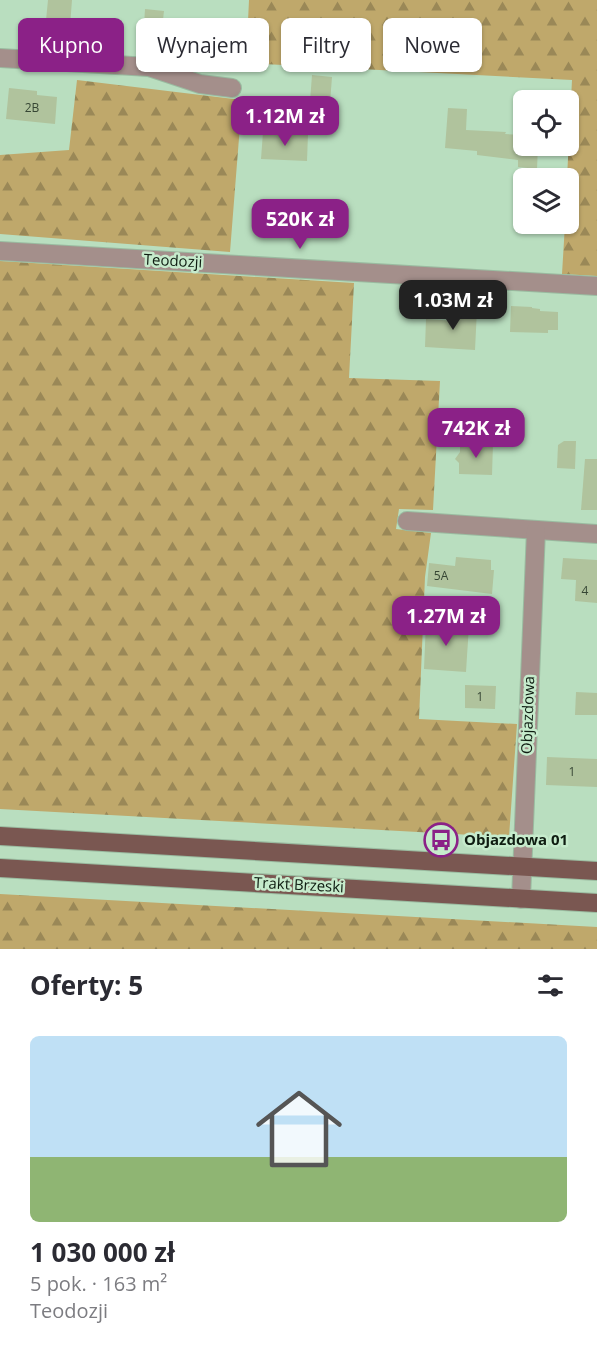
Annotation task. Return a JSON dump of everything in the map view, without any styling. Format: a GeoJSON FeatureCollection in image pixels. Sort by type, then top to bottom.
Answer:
{"type":"FeatureCollection","features":[{"type":"Feature","properties":{"kind":"main road","name":"Trakt Brzeski"},"geometry":{"type":"LineString","coordinates":[[0,836],[597,871]]}},
{"type":"Feature","properties":{"kind":"main road","name":"Trakt Brzeski"},"geometry":{"type":"LineString","coordinates":[[0,868],[597,903]]}},
{"type":"Feature","properties":{"kind":"street"},"geometry":{"type":"LineString","coordinates":[[0,58],[149,68],[200,84],[232,88]]}},
{"type":"Feature","properties":{"kind":"street","name":"Teodozji"},"geometry":{"type":"LineString","coordinates":[[0,251],[597,286]]}},
{"type":"Feature","properties":{"kind":"street"},"geometry":{"type":"LineString","coordinates":[[407,521],[597,534]]}},
{"type":"Feature","properties":{"kind":"street","name":"Objazdowa"},"geometry":{"type":"LineString","coordinates":[[521,899],[536,530]]}},
{"type":"Feature","properties":{"kind":"green space"},"geometry":{"type":"Polygon","coordinates":[[[249,0],[597,0],[597,276],[562,274],[564,234],[579,234],[579,168],[568,168],[568,156],[579,156],[579,90],[571,90],[572,80],[419,72],[482,72],[482,18],[383,18],[383,70],[371,70],[371,18],[281,18],[281,65],[269,64],[269,18],[248,18],[249,0]]]}},
{"type":"Feature","properties":{"kind":"green space"},"geometry":{"type":"Polygon","coordinates":[[[77,80],[242,100],[230,252],[0,234],[0,155],[69,150],[77,80]]]}},
{"type":"Feature","properties":{"kind":"green space"},"geometry":{"type":"Polygon","coordinates":[[[0,261],[354,283],[349,378],[440,381],[433,510],[399,509],[396,529],[431,533],[425,577],[419,719],[517,724],[509,837],[0,809],[0,261]]]}},
{"type":"Feature","properties":{"kind":"green space"},"geometry":{"type":"Polygon","coordinates":[[[0,894],[597,927],[597,949],[0,949],[0,894]]]}},
{"type":"Feature","properties":{"kind":"building"},"geometry":{"type":"Polygon","coordinates":[[[48,0],[72,0],[71,18],[46,18],[48,0]]]}},
{"type":"Feature","properties":{"kind":"building"},"geometry":{"type":"Polygon","coordinates":[[[145,9],[164,11],[163,18],[144,18],[145,9]]]}},
{"type":"Feature","properties":{"kind":"building"},"geometry":{"type":"Polygon","coordinates":[[[312,75],[332,77],[329,116],[309,115],[312,75]]]}},
{"type":"Feature","properties":{"kind":"building"},"geometry":{"type":"Polygon","coordinates":[[[9,88],[37,91],[37,95],[57,97],[55,124],[6,119],[9,88]]]}},
{"type":"Feature","properties":{"kind":"building"},"geometry":{"type":"Polygon","coordinates":[[[448,108],[467,109],[466,130],[513,134],[513,156],[538,156],[537,168],[518,167],[518,160],[477,155],[477,151],[445,148],[448,108]]]}},
{"type":"Feature","properties":{"kind":"building"},"geometry":{"type":"Polygon","coordinates":[[[263,132],[308,134],[307,161],[261,159],[263,132]]]}},
{"type":"Feature","properties":{"kind":"building"},"geometry":{"type":"Polygon","coordinates":[[[511,306],[558,312],[558,330],[548,330],[548,333],[510,332],[511,306]]]}},
{"type":"Feature","properties":{"kind":"building"},"geometry":{"type":"Polygon","coordinates":[[[457,307],[477,309],[475,350],[425,347],[426,319],[456,321],[457,307]]]}},
{"type":"Feature","properties":{"kind":"building"},"geometry":{"type":"Polygon","coordinates":[[[564,441],[576,441],[575,469],[557,468],[558,445],[564,441]]]}},
{"type":"Feature","properties":{"kind":"building"},"geometry":{"type":"Polygon","coordinates":[[[460,442],[493,443],[492,475],[459,474],[459,463],[455,459],[460,452],[460,442]]]}},
{"type":"Feature","properties":{"kind":"building"},"geometry":{"type":"Polygon","coordinates":[[[585,459],[597,459],[597,510],[581,510],[585,459]]]}},
{"type":"Feature","properties":{"kind":"building"},"geometry":{"type":"Polygon","coordinates":[[[456,557],[491,560],[491,570],[494,570],[492,594],[427,586],[429,563],[455,566],[456,557]]]}},
{"type":"Feature","properties":{"kind":"building"},"geometry":{"type":"Polygon","coordinates":[[[563,558],[597,560],[597,603],[575,601],[576,580],[561,579],[563,558]]]}},
{"type":"Feature","properties":{"kind":"building"},"geometry":{"type":"Polygon","coordinates":[[[426,622],[469,625],[466,672],[424,669],[426,622]]]}},
{"type":"Feature","properties":{"kind":"building"},"geometry":{"type":"Polygon","coordinates":[[[465,685],[496,686],[495,709],[465,708],[465,685]]]}},
{"type":"Feature","properties":{"kind":"building"},"geometry":{"type":"Polygon","coordinates":[[[576,692],[597,693],[597,715],[575,715],[576,692]]]}},
{"type":"Feature","properties":{"kind":"building"},"geometry":{"type":"Polygon","coordinates":[[[547,757],[597,759],[597,787],[546,785],[547,757]]]}},
{"type":"Feature","properties":{"kind":"place","name":"Objazdowa 01"},"geometry":{"type":"Point","coordinates":[441,840]}}]}
